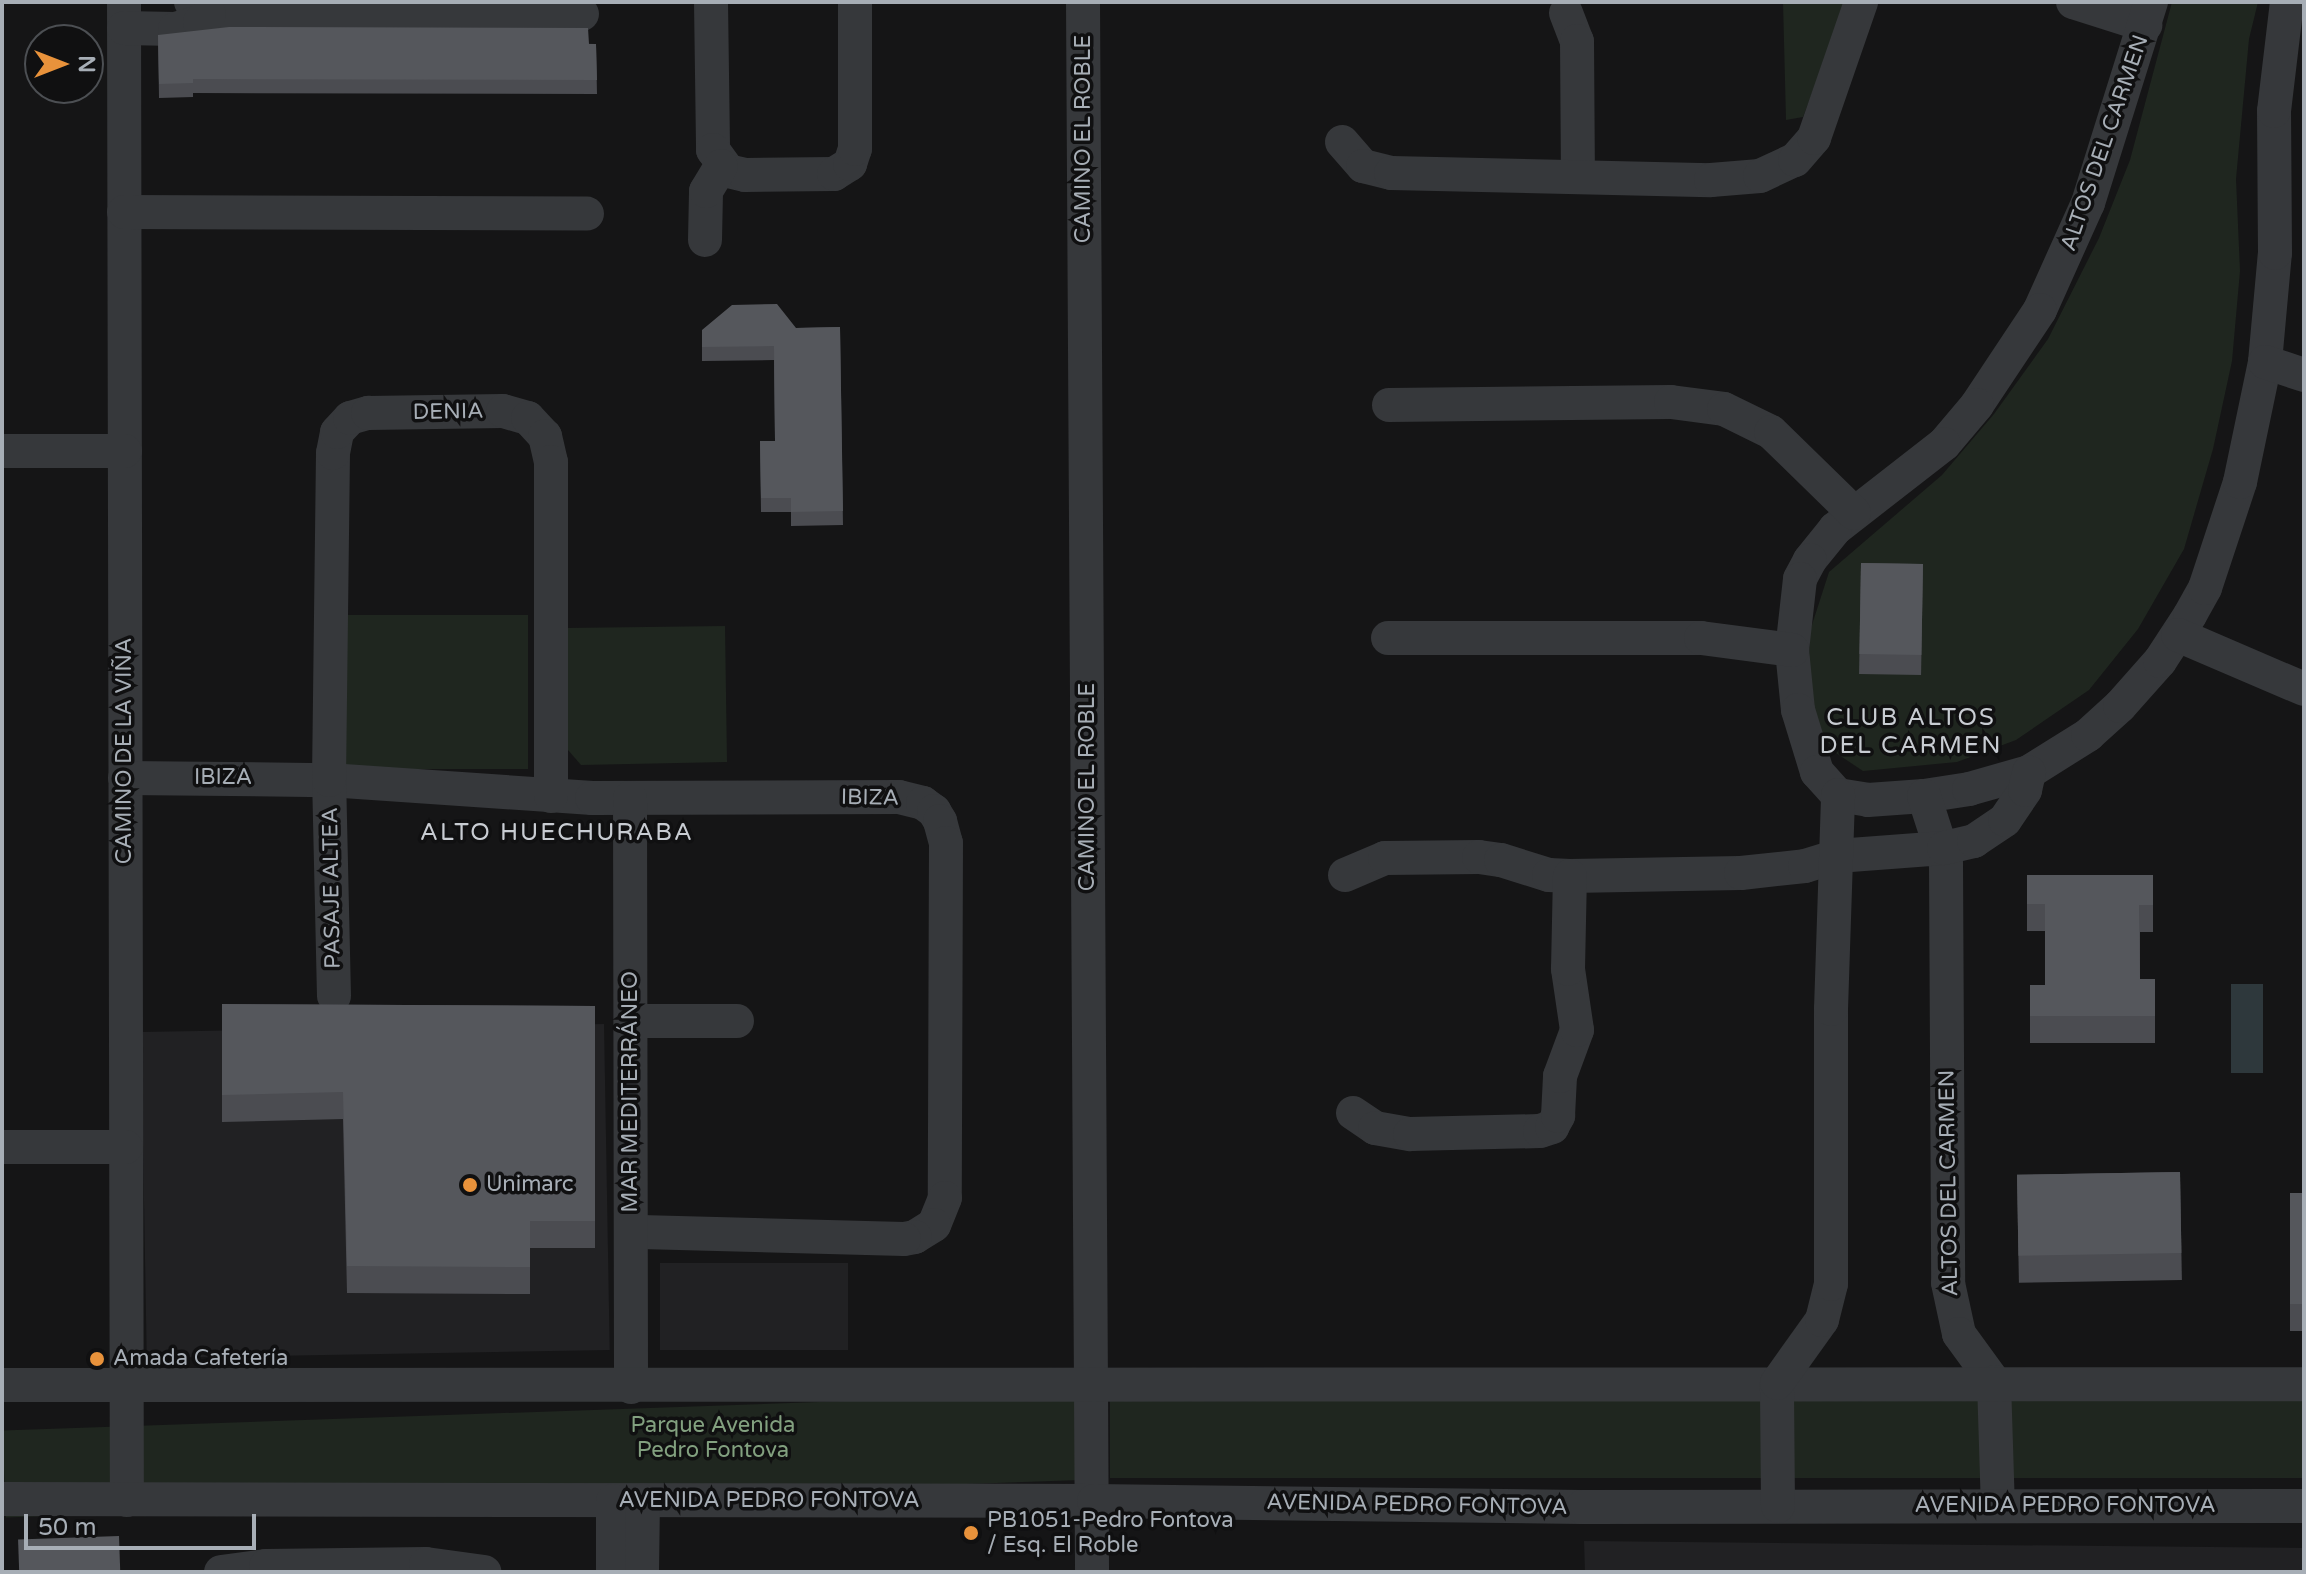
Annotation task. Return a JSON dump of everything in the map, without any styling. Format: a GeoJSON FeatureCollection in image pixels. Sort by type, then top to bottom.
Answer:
{"type":"FeatureCollection","features":[{"type":"Feature","properties":{"kind":"street"},"geometry":{"type":"LineString","coordinates":[[711,2],[712,141],[721,166],[737,175],[834,174],[850,164],[855,149],[855,2]]}},
{"type":"Feature","properties":{"kind":"street","name":"CAMINO EL ROBLE"},"geometry":{"type":"LineString","coordinates":[[1083,2],[1094,1501],[1092,1572]]}},
{"type":"Feature","properties":{"kind":"street"},"geometry":{"type":"LineString","coordinates":[[1342,142],[1355,160],[1376,172],[1741,179],[1760,176],[1787,165],[1805,150],[1821,125],[1861,2]]}},
{"type":"Feature","properties":{"kind":"street"},"geometry":{"type":"LineString","coordinates":[[2073,2],[2148,14]]}},
{"type":"Feature","properties":{"kind":"street"},"geometry":{"type":"LineString","coordinates":[[1778,1506],[1777,1383],[1822,1320],[1831,1284],[1831,1009],[1838,795],[1868,800],[1924,796],[1969,789],[2029,772],[2088,735],[2138,687],[2178,635],[2205,588],[2226,529],[2251,435],[2265,362],[2275,265],[2274,111],[2292,42],[2287,2]]}},
{"type":"Feature","properties":{"kind":"street"},"geometry":{"type":"LineString","coordinates":[[124,15],[175,29],[200,22],[200,8],[582,14]]}},
{"type":"Feature","properties":{"kind":"street"},"geometry":{"type":"LineString","coordinates":[[1566,13],[1577,41],[1578,176]]}},
{"type":"Feature","properties":{"kind":"street","name":"ALTOS DEL CARMEN"},"geometry":{"type":"LineString","coordinates":[[1838,795],[1817,772],[1798,710],[1792,650],[1800,579],[1821,544],[1854,513],[1944,444],[1984,395],[2040,310],[2088,203],[2148,14]]}},
{"type":"Feature","properties":{"kind":"street","name":"CAMINO DE LA VIÑA"},"geometry":{"type":"LineString","coordinates":[[124,15],[127,1500]]}},
{"type":"Feature","properties":{"kind":"street"},"geometry":{"type":"LineString","coordinates":[[705,240],[706,191],[721,166]]}},
{"type":"Feature","properties":{"kind":"street"},"geometry":{"type":"LineString","coordinates":[[124,212],[587,214]]}},
{"type":"Feature","properties":{"kind":"street"},"geometry":{"type":"LineString","coordinates":[[2265,362],[2304,375]]}},
{"type":"Feature","properties":{"kind":"street"},"geometry":{"type":"LineString","coordinates":[[1389,405],[1671,402],[1724,409],[1771,432],[1854,513]]}},
{"type":"Feature","properties":{"kind":"street","name":"DENIA"},"geometry":{"type":"LineString","coordinates":[[329,780],[333,453],[337,432],[350,418],[368,413],[503,411],[517,413],[537,425],[550,448],[551,796]]}},
{"type":"Feature","properties":{"kind":"street"},"geometry":{"type":"LineString","coordinates":[[2,451],[125,451]]}},
{"type":"Feature","properties":{"kind":"street"},"geometry":{"type":"LineString","coordinates":[[2178,635],[2304,689]]}},
{"type":"Feature","properties":{"kind":"street"},"geometry":{"type":"LineString","coordinates":[[1388,638],[1701,638],[1792,650]]}},
{"type":"Feature","properties":{"kind":"street"},"geometry":{"type":"LineString","coordinates":[[1345,875],[1385,858],[1479,857],[1501,860],[1549,875],[1741,873],[1805,866],[1837,856],[1944,848],[1974,841],[2005,820],[2025,790],[2029,772]]}},
{"type":"Feature","properties":{"kind":"street","name":"IBIZA"},"geometry":{"type":"LineString","coordinates":[[125,778],[329,780],[551,796],[912,798],[934,811],[946,843],[945,1198],[934,1225],[925,1232],[904,1239],[631,1232]]}},
{"type":"Feature","properties":{"kind":"street","name":"PASAJE ALTEA"},"geometry":{"type":"LineString","coordinates":[[329,780],[334,996]]}},
{"type":"Feature","properties":{"kind":"street","name":"ALTOS DEL CARMEN"},"geometry":{"type":"LineString","coordinates":[[1924,796],[1944,848],[1947,879],[1948,1283],[1959,1334],[1994,1382]]}},
{"type":"Feature","properties":{"kind":"street","name":"MAR MEDITERRÁNEO"},"geometry":{"type":"LineString","coordinates":[[630,798],[631,1387]]}},
{"type":"Feature","properties":{"kind":"street"},"geometry":{"type":"LineString","coordinates":[[1353,1113],[1375,1128],[1392,1133],[1540,1131],[1552,1127],[1558,1116],[1560,1076],[1577,1030],[1568,969],[1570,876]]}},
{"type":"Feature","properties":{"kind":"street"},"geometry":{"type":"LineString","coordinates":[[631,1021],[737,1021]]}},
{"type":"Feature","properties":{"kind":"street"},"geometry":{"type":"LineString","coordinates":[[2,1147],[126,1147]]}},
{"type":"Feature","properties":{"kind":"street"},"geometry":{"type":"LineString","coordinates":[[1994,1382],[1998,1506]]}},
{"type":"Feature","properties":{"kind":"street"},"geometry":{"type":"LineString","coordinates":[[2,1385],[2304,1384]]}},
{"type":"Feature","properties":{"kind":"street","name":"AVENIDA PEDRO FONTOVA"},"geometry":{"type":"LineString","coordinates":[[2,1499],[2304,1506]]}},
{"type":"Feature","properties":{"kind":"street"},"geometry":{"type":"LineString","coordinates":[[613,1572],[628,1501]]}},
{"type":"Feature","properties":{"kind":"street"},"geometry":{"type":"LineString","coordinates":[[628,1501],[642,1572]]}},
{"type":"Feature","properties":{"kind":"street"},"geometry":{"type":"LineString","coordinates":[[221,1572],[266,1566],[426,1564],[484,1572]]}},
{"type":"Feature","properties":{"kind":"shaded area"},"geometry":{"type":"Polygon","coordinates":[[[2231,984],[2263,984],[2263,1073],[2231,1073],[2231,984]]]}},
{"type":"Feature","properties":{"kind":"shaded area"},"geometry":{"type":"Polygon","coordinates":[[[604,1024],[610,1350],[147,1358],[141,1032],[604,1024]]]}},
{"type":"Feature","properties":{"kind":"shaded area"},"geometry":{"type":"Polygon","coordinates":[[[660,1263],[848,1263],[848,1350],[660,1350],[660,1263]]]}},
{"type":"Feature","properties":{"kind":"shaded area"},"geometry":{"type":"Polygon","coordinates":[[[1584,1541],[2304,1548],[2304,1572],[1585,1572],[1584,1541]]]}},
{"type":"Feature","properties":{"kind":"green space"},"geometry":{"type":"Polygon","coordinates":[[[1783,2],[1847,2],[1803,117],[1786,120],[1783,2]]]}},
{"type":"Feature","properties":{"kind":"green space"},"geometry":{"type":"Polygon","coordinates":[[[2172,2],[2258,2],[2249,39],[2236,179],[2240,271],[2232,361],[2213,449],[2184,549],[2138,629],[2089,690],[2016,740],[1957,762],[1863,771],[1836,753],[1816,725],[1808,683],[1810,631],[1829,572],[1942,475],[1994,414],[2048,339],[2099,238],[2130,160],[2172,2]]]}},
{"type":"Feature","properties":{"kind":"green space"},"geometry":{"type":"Polygon","coordinates":[[[343,615],[528,615],[528,769],[343,769],[343,615]]]}},
{"type":"Feature","properties":{"kind":"green space"},"geometry":{"type":"Polygon","coordinates":[[[725,626],[727,762],[581,765],[568,750],[566,628],[725,626]]]}},
{"type":"Feature","properties":{"kind":"green space","name":"Parque Avenida Pedro Fontova"},"geometry":{"type":"Polygon","coordinates":[[[1078,1393],[1081,1480],[6,1517],[3,1431],[1078,1393]]]}},
{"type":"Feature","properties":{"kind":"green space"},"geometry":{"type":"Polygon","coordinates":[[[1110,1394],[2304,1394],[2304,1478],[1110,1478],[1110,1394]]]}},
{"type":"Feature","properties":{"kind":"building"},"geometry":{"type":"Polygon","coordinates":[[[229,27],[588,28],[589,44],[596,44],[597,80],[193,79],[193,83],[159,84],[158,35],[229,27]]]}},
{"type":"Feature","properties":{"kind":"building"},"geometry":{"type":"Polygon","coordinates":[[[777,304],[796,328],[840,327],[843,511],[791,512],[791,498],[761,498],[760,441],[775,441],[774,346],[702,347],[702,330],[732,305],[777,304]]]}},
{"type":"Feature","properties":{"kind":"building"},"geometry":{"type":"Polygon","coordinates":[[[1861,563],[1923,564],[1921,655],[1859,654],[1861,563]]]}},
{"type":"Feature","properties":{"kind":"building"},"geometry":{"type":"Polygon","coordinates":[[[2027,875],[2153,875],[2153,905],[2139,905],[2140,979],[2155,979],[2155,1016],[2030,1016],[2030,985],[2045,985],[2045,904],[2027,904],[2027,875]]]}},
{"type":"Feature","properties":{"kind":"building","name":"Unimarc"},"geometry":{"type":"Polygon","coordinates":[[[222,1004],[595,1006],[595,1221],[530,1221],[530,1267],[347,1266],[343,1092],[222,1095],[222,1004]]]}},
{"type":"Feature","properties":{"kind":"building"},"geometry":{"type":"Polygon","coordinates":[[[2180,1172],[2181,1253],[2018,1256],[2017,1175],[2180,1172]]]}},
{"type":"Feature","properties":{"kind":"building"},"geometry":{"type":"Polygon","coordinates":[[[2290,1193],[2304,1193],[2304,1304],[2290,1304],[2290,1193]]]}},
{"type":"Feature","properties":{"kind":"building"},"geometry":{"type":"Polygon","coordinates":[[[119,1536],[120,1572],[19,1572],[18,1540],[119,1536]]]}},
{"type":"Feature","properties":{"kind":"place","name":"Unimarc"},"geometry":{"type":"Point","coordinates":[470,1185]}},
{"type":"Feature","properties":{"kind":"place","name":"Amada Cafetería"},"geometry":{"type":"Point","coordinates":[97,1359]}},
{"type":"Feature","properties":{"kind":"place","name":"PB1051-Pedro Fontova / Esq. El Roble"},"geometry":{"type":"Point","coordinates":[971,1533]}},
{"type":"Feature","properties":{"kind":"district","name":"CLUB ALTOS DEL CARMEN"},"geometry":{"type":"Point","coordinates":[1911,732]}},
{"type":"Feature","properties":{"kind":"district","name":"ALTO HUECHURABA"},"geometry":{"type":"Point","coordinates":[557,833]}}]}
